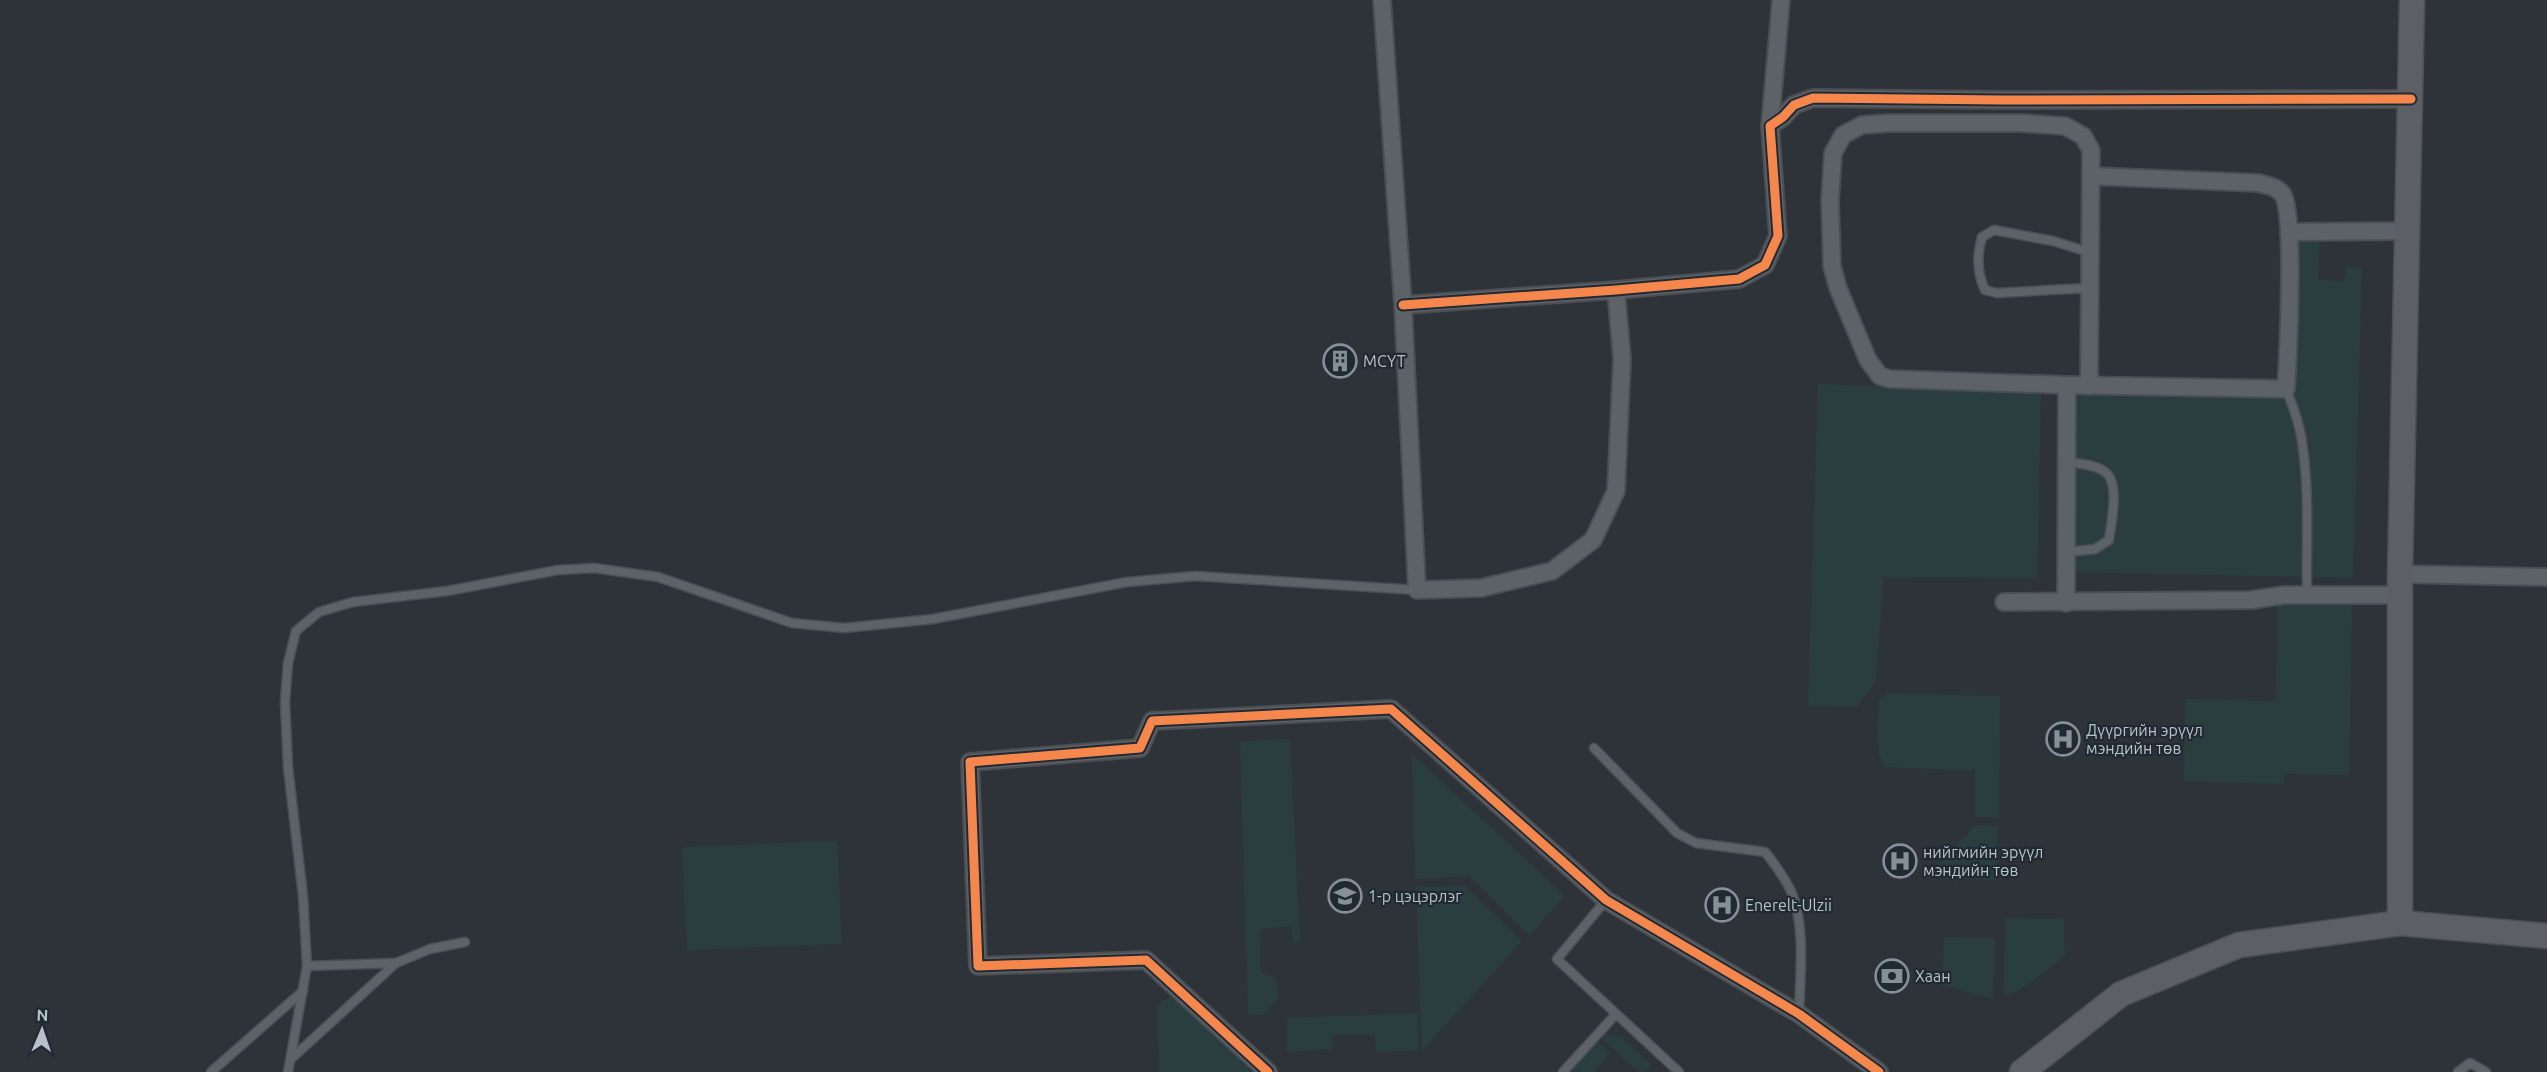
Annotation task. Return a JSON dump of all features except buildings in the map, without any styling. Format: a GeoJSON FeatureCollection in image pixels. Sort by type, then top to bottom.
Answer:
{"type":"FeatureCollection","features":[{"type":"Feature","properties":{"kind":"street"},"geometry":{"type":"LineString","coordinates":[[1382,0],[1403,305],[1417,590],[1481,588],[1552,571],[1593,540],[1616,491],[1622,359],[1616,290]]}},
{"type":"Feature","properties":{"kind":"street"},"geometry":{"type":"LineString","coordinates":[[1403,305],[1739,279],[1765,265],[1778,236],[1770,126],[1781,0]]}},
{"type":"Feature","properties":{"kind":"street"},"geometry":{"type":"LineString","coordinates":[[2400,923],[2400,584],[2412,0]]}},
{"type":"Feature","properties":{"kind":"street"},"geometry":{"type":"LineString","coordinates":[[1770,126],[1794,105],[1813,98],[2411,99]]}},
{"type":"Feature","properties":{"kind":"street"},"geometry":{"type":"LineString","coordinates":[[2089,386],[2088,252],[2091,150],[2083,136],[2065,126],[1945,122],[1862,126],[1843,135],[1833,153],[1830,201],[1832,266],[1838,288],[1868,360],[1880,376],[1890,380],[2089,386],[2286,389],[2289,232],[2285,197],[2278,188],[2259,183],[2091,176]]}},
{"type":"Feature","properties":{"kind":"street"},"geometry":{"type":"LineString","coordinates":[[2289,232],[2408,231]]}},
{"type":"Feature","properties":{"kind":"street"},"geometry":{"type":"LineString","coordinates":[[2066,603],[2067,385]]}},
{"type":"Feature","properties":{"kind":"street"},"geometry":{"type":"LineString","coordinates":[[2004,602],[2251,600],[2400,584],[2547,578]]}},
{"type":"Feature","properties":{"kind":"street"},"geometry":{"type":"LineString","coordinates":[[1268,1072],[1146,960],[978,966],[970,762],[1140,748],[1152,722],[1391,709],[1606,900],[1799,1014],[1879,1072]]}},
{"type":"Feature","properties":{"kind":"street"},"geometry":{"type":"LineString","coordinates":[[2028,1070],[2121,994],[2239,945],[2400,923],[2547,936]]}},
{"type":"Feature","properties":{"kind":"lane"},"geometry":{"type":"LineString","coordinates":[[2088,252],[2026,234],[1994,230],[1982,237],[1978,251],[1980,280],[1985,290],[1997,293],[2088,288]]}},
{"type":"Feature","properties":{"kind":"lane"},"geometry":{"type":"LineString","coordinates":[[2286,389],[2296,415],[2302,442],[2307,513],[2307,595]]}},
{"type":"Feature","properties":{"kind":"lane"},"geometry":{"type":"LineString","coordinates":[[2067,462],[2103,470],[2109,475],[2114,490],[2109,540],[2095,549],[2067,552]]}},
{"type":"Feature","properties":{"kind":"lane"},"geometry":{"type":"LineString","coordinates":[[288,1072],[307,966],[303,896],[288,767],[285,702],[288,663],[296,631],[319,612],[353,602],[447,591],[558,570],[594,568],[658,577],[792,623],[844,628],[933,619],[1127,582],[1195,576],[1417,590]]}},
{"type":"Feature","properties":{"kind":"lane"},"geometry":{"type":"LineString","coordinates":[[1594,748],[1677,833],[1696,843],[1765,852],[1779,870],[1792,894],[1799,927],[1799,1014]]}},
{"type":"Feature","properties":{"kind":"lane"},"geometry":{"type":"LineString","coordinates":[[1606,900],[1557,959],[1679,1072]]}},
{"type":"Feature","properties":{"kind":"lane"},"geometry":{"type":"LineString","coordinates":[[290,1059],[396,963],[430,949],[465,942]]}},
{"type":"Feature","properties":{"kind":"lane"},"geometry":{"type":"LineString","coordinates":[[307,966],[396,963]]}},
{"type":"Feature","properties":{"kind":"lane"},"geometry":{"type":"LineString","coordinates":[[211,1072],[304,991]]}},
{"type":"Feature","properties":{"kind":"lane"},"geometry":{"type":"LineString","coordinates":[[1563,1072],[1616,1014]]}},
{"type":"Feature","properties":{"kind":"lane"},"geometry":{"type":"LineString","coordinates":[[2458,1072],[2470,1063],[2486,1072]]}},
{"type":"Feature","properties":{"kind":"shaded area"},"geometry":{"type":"Polygon","coordinates":[[[2296,230],[2320,230],[2318,280],[2344,281],[2346,267],[2362,268],[2353,578],[2070,572],[2073,389],[2292,394],[2296,230]]]}},
{"type":"Feature","properties":{"kind":"shaded area"},"geometry":{"type":"Polygon","coordinates":[[[1818,384],[2041,393],[2037,578],[1884,577],[1875,683],[1856,707],[1808,706],[1818,384]]]}},
{"type":"Feature","properties":{"kind":"shaded area"},"geometry":{"type":"Polygon","coordinates":[[[2278,597],[2352,599],[2349,775],[2283,774],[2284,784],[2184,781],[2185,699],[2276,701],[2278,597]]]}},
{"type":"Feature","properties":{"kind":"shaded area"},"geometry":{"type":"Polygon","coordinates":[[[1887,693],[2000,696],[1999,818],[1975,817],[1975,771],[1886,767],[1879,754],[1878,736],[1879,700],[1887,693]]]}},
{"type":"Feature","properties":{"kind":"shaded area"},"geometry":{"type":"Polygon","coordinates":[[[1290,739],[1300,943],[1293,943],[1292,926],[1260,929],[1261,972],[1276,979],[1279,997],[1263,1015],[1248,1014],[1240,741],[1290,739]]]}},
{"type":"Feature","properties":{"kind":"shaded area"},"geometry":{"type":"Polygon","coordinates":[[[1412,754],[1565,896],[1529,936],[1469,876],[1415,879],[1412,754]]]}},
{"type":"Feature","properties":{"kind":"shaded area"},"geometry":{"type":"Polygon","coordinates":[[[1975,825],[1998,826],[1996,880],[1926,878],[1975,825]]]}},
{"type":"Feature","properties":{"kind":"shaded area"},"geometry":{"type":"Polygon","coordinates":[[[837,841],[842,944],[687,950],[682,847],[837,841]]]}},
{"type":"Feature","properties":{"kind":"shaded area"},"geometry":{"type":"Polygon","coordinates":[[[1465,886],[1522,941],[1422,1051],[1416,887],[1465,886]]]}},
{"type":"Feature","properties":{"kind":"shaded area"},"geometry":{"type":"Polygon","coordinates":[[[2005,918],[2064,919],[2065,956],[2020,990],[2004,996],[2005,918]]]}},
{"type":"Feature","properties":{"kind":"shaded area"},"geometry":{"type":"Polygon","coordinates":[[[1944,937],[1995,938],[1993,999],[1942,985],[1944,937]]]}},
{"type":"Feature","properties":{"kind":"shaded area"},"geometry":{"type":"Polygon","coordinates":[[[1176,992],[1251,1072],[1159,1072],[1157,1005],[1176,992]]]}},
{"type":"Feature","properties":{"kind":"shaded area"},"geometry":{"type":"Polygon","coordinates":[[[1417,1013],[1418,1051],[1376,1052],[1375,1035],[1332,1035],[1332,1049],[1287,1052],[1287,1018],[1417,1013]]]}},
{"type":"Feature","properties":{"kind":"shaded area"},"geometry":{"type":"Polygon","coordinates":[[[1606,1034],[1621,1037],[1651,1065],[1645,1072],[1639,1072],[1602,1039],[1606,1034]]]}},
{"type":"Feature","properties":{"kind":"shaded area"},"geometry":{"type":"Polygon","coordinates":[[[1597,1042],[1610,1053],[1594,1072],[1570,1072],[1597,1042]]]}},
{"type":"Feature","properties":{"kind":"cycle path"},"geometry":{"type":"LineString","coordinates":[[1403,305],[1739,279],[1765,265],[1778,236],[1770,126],[1794,105],[1813,98],[2411,99]]}},
{"type":"Feature","properties":{"kind":"cycle path"},"geometry":{"type":"LineString","coordinates":[[1268,1072],[1146,960],[978,966],[970,762],[1140,748],[1152,721],[1391,709],[1606,900],[1799,1014],[1879,1072]]}},
{"type":"Feature","properties":{"kind":"place","name":"МСҮТ"},"geometry":{"type":"Point","coordinates":[1340,361]}},
{"type":"Feature","properties":{"kind":"place","name":"Дүүргийн эрүүл мэндийн төв"},"geometry":{"type":"Point","coordinates":[2063,739]}},
{"type":"Feature","properties":{"kind":"place","name":"нийгмийн эрүүл мэндийн төв"},"geometry":{"type":"Point","coordinates":[1900,861]}},
{"type":"Feature","properties":{"kind":"place","name":"1-р цэцэрлэг"},"geometry":{"type":"Point","coordinates":[1345,896]}},
{"type":"Feature","properties":{"kind":"place","name":"Enerelt-Ulzii"},"geometry":{"type":"Point","coordinates":[1722,905]}},
{"type":"Feature","properties":{"kind":"place","name":"Хаан"},"geometry":{"type":"Point","coordinates":[1892,976]}}]}
